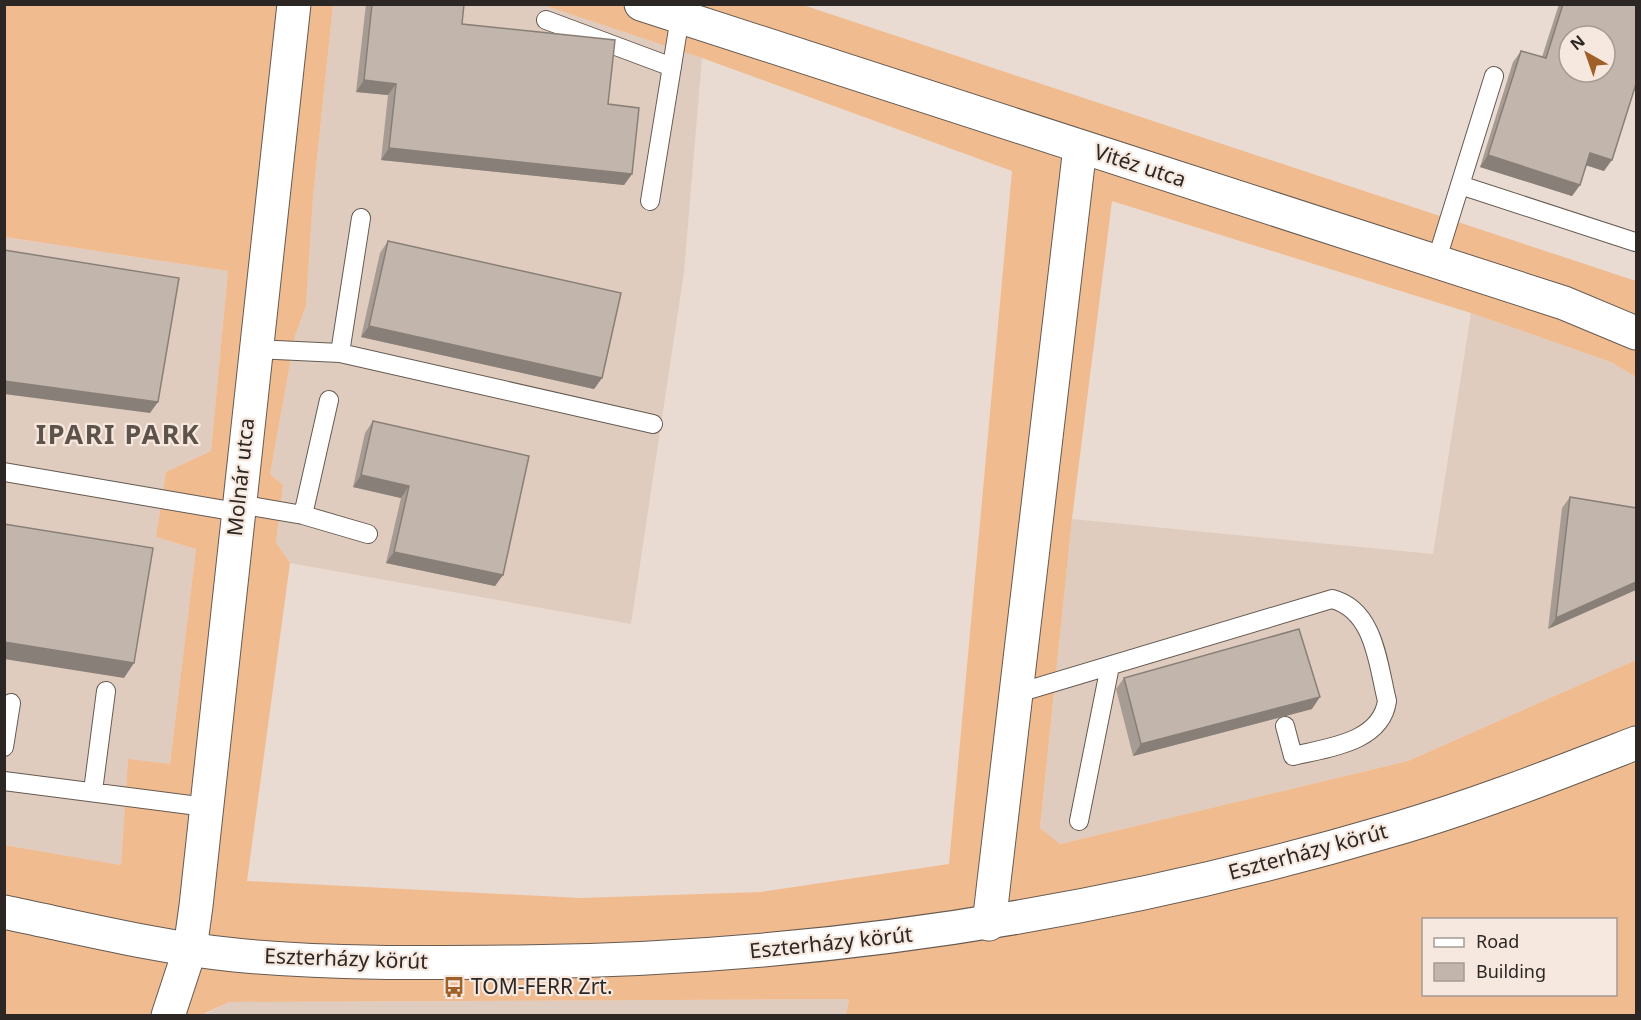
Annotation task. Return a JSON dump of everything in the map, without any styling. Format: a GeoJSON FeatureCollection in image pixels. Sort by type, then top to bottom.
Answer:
{"type":"FeatureCollection","features":[{"type":"Feature","properties":{"kind":"street","name":"Molnár utca"},"geometry":{"type":"LineString","coordinates":[[168,1016],[190,949],[294,4]]}},
{"type":"Feature","properties":{"kind":"street","name":"Vitéz utca"},"geometry":{"type":"LineString","coordinates":[[641,4],[1563,303],[1636,333]]}},
{"type":"Feature","properties":{"kind":"street"},"geometry":{"type":"LineString","coordinates":[[989,924],[1080,147]]}},
{"type":"Feature","properties":{"kind":"street","name":"Eszterházy körút"},"geometry":{"type":"LineString","coordinates":[[4,912],[190,949],[238,955],[427,963],[625,961],[775,950],[989,924],[1145,894],[1395,830],[1636,743]]}},
{"type":"Feature","properties":{"kind":"lane"},"geometry":{"type":"LineString","coordinates":[[650,201],[680,17]]}},
{"type":"Feature","properties":{"kind":"lane"},"geometry":{"type":"LineString","coordinates":[[546,20],[672,67]]}},
{"type":"Feature","properties":{"kind":"lane"},"geometry":{"type":"LineString","coordinates":[[1436,262],[1494,75]]}},
{"type":"Feature","properties":{"kind":"lane"},"geometry":{"type":"LineString","coordinates":[[1460,185],[1635,242]]}},
{"type":"Feature","properties":{"kind":"lane"},"geometry":{"type":"LineString","coordinates":[[340,353],[361,218]]}},
{"type":"Feature","properties":{"kind":"lane"},"geometry":{"type":"LineString","coordinates":[[255,349],[340,353],[653,424]]}},
{"type":"Feature","properties":{"kind":"lane"},"geometry":{"type":"LineString","coordinates":[[303,514],[329,400]]}},
{"type":"Feature","properties":{"kind":"lane"},"geometry":{"type":"LineString","coordinates":[[4,471],[238,508],[303,514],[368,534]]}},
{"type":"Feature","properties":{"kind":"lane"},"geometry":{"type":"LineString","coordinates":[[1016,694],[1332,599],[1345,602],[1357,613],[1370,632],[1387,701],[1385,712],[1378,724],[1365,734],[1345,743],[1293,756],[1285,726]]}},
{"type":"Feature","properties":{"kind":"lane"},"geometry":{"type":"LineString","coordinates":[[1079,821],[1110,666]]}},
{"type":"Feature","properties":{"kind":"lane"},"geometry":{"type":"LineString","coordinates":[[93,791],[106,691]]}},
{"type":"Feature","properties":{"kind":"lane"},"geometry":{"type":"LineString","coordinates":[[4,747],[11,703]]}},
{"type":"Feature","properties":{"kind":"lane"},"geometry":{"type":"LineString","coordinates":[[4,781],[206,807]]}},
{"type":"Feature","properties":{"kind":"shaded area"},"geometry":{"type":"Polygon","coordinates":[[[5,5],[333,5],[313,197],[306,306],[295,336],[270,474],[283,485],[276,543],[290,563],[247,881],[581,898],[760,892],[949,864],[1012,171],[702,58],[543,5],[803,5],[1636,281],[1636,377],[1611,362],[1471,313],[1112,201],[1072,519],[1040,828],[1060,844],[1408,761],[1636,660],[1636,1015],[846,1015],[849,999],[229,1002],[201,1015],[5,1015],[4,845],[121,865],[128,759],[170,764],[196,549],[156,537],[166,472],[211,451],[228,271],[5,237],[5,5]]]}},
{"type":"Feature","properties":{"kind":"shaded area"},"geometry":{"type":"Polygon","coordinates":[[[333,5],[543,5],[702,58],[684,272],[631,624],[290,563],[276,544],[283,485],[270,474],[295,336],[306,306],[313,197],[333,5]]]}},
{"type":"Feature","properties":{"kind":"shaded area"},"geometry":{"type":"Polygon","coordinates":[[[4,237],[228,271],[211,451],[166,472],[156,537],[196,549],[170,764],[128,760],[121,865],[5,845],[4,237]]]}},
{"type":"Feature","properties":{"kind":"shaded area"},"geometry":{"type":"Polygon","coordinates":[[[1471,313],[1611,362],[1636,377],[1636,660],[1408,761],[1060,844],[1040,829],[1072,519],[1433,554],[1471,313]]]}},
{"type":"Feature","properties":{"kind":"shaded area"},"geometry":{"type":"Polygon","coordinates":[[[849,999],[846,1016],[201,1016],[229,1002],[849,999]]]}},
{"type":"Feature","properties":{"kind":"building"},"geometry":{"type":"Polygon","coordinates":[[[372,4],[464,4],[462,24],[615,40],[608,104],[639,108],[632,174],[389,148],[396,84],[364,80],[372,4]]]}},
{"type":"Feature","properties":{"kind":"building"},"geometry":{"type":"Polygon","coordinates":[[[1563,4],[1636,4],[1636,84],[1612,160],[1590,153],[1580,185],[1488,155],[1521,51],[1546,58],[1563,4]]]}},
{"type":"Feature","properties":{"kind":"building"},"geometry":{"type":"Polygon","coordinates":[[[388,241],[621,293],[602,378],[369,326],[388,241]]]}},
{"type":"Feature","properties":{"kind":"building"},"geometry":{"type":"Polygon","coordinates":[[[4,250],[179,278],[158,402],[4,381],[4,250]]]}},
{"type":"Feature","properties":{"kind":"building"},"geometry":{"type":"Polygon","coordinates":[[[373,421],[529,456],[503,575],[394,552],[409,486],[361,475],[373,421]]]}},
{"type":"Feature","properties":{"kind":"building"},"geometry":{"type":"Polygon","coordinates":[[[1570,497],[1636,508],[1636,582],[1556,618],[1570,497]]]}},
{"type":"Feature","properties":{"kind":"building"},"geometry":{"type":"Polygon","coordinates":[[[4,524],[153,548],[134,663],[4,642],[4,524]]]}},
{"type":"Feature","properties":{"kind":"building"},"geometry":{"type":"Polygon","coordinates":[[[1299,629],[1320,697],[1141,744],[1124,678],[1299,629]]]}},
{"type":"Feature","properties":{"kind":"place","name":"TOM-FERR Zrt."},"geometry":{"type":"Point","coordinates":[454,987]}},
{"type":"Feature","properties":{"kind":"district","name":"IPARI PARK"},"geometry":{"type":"Point","coordinates":[118,435]}}]}
